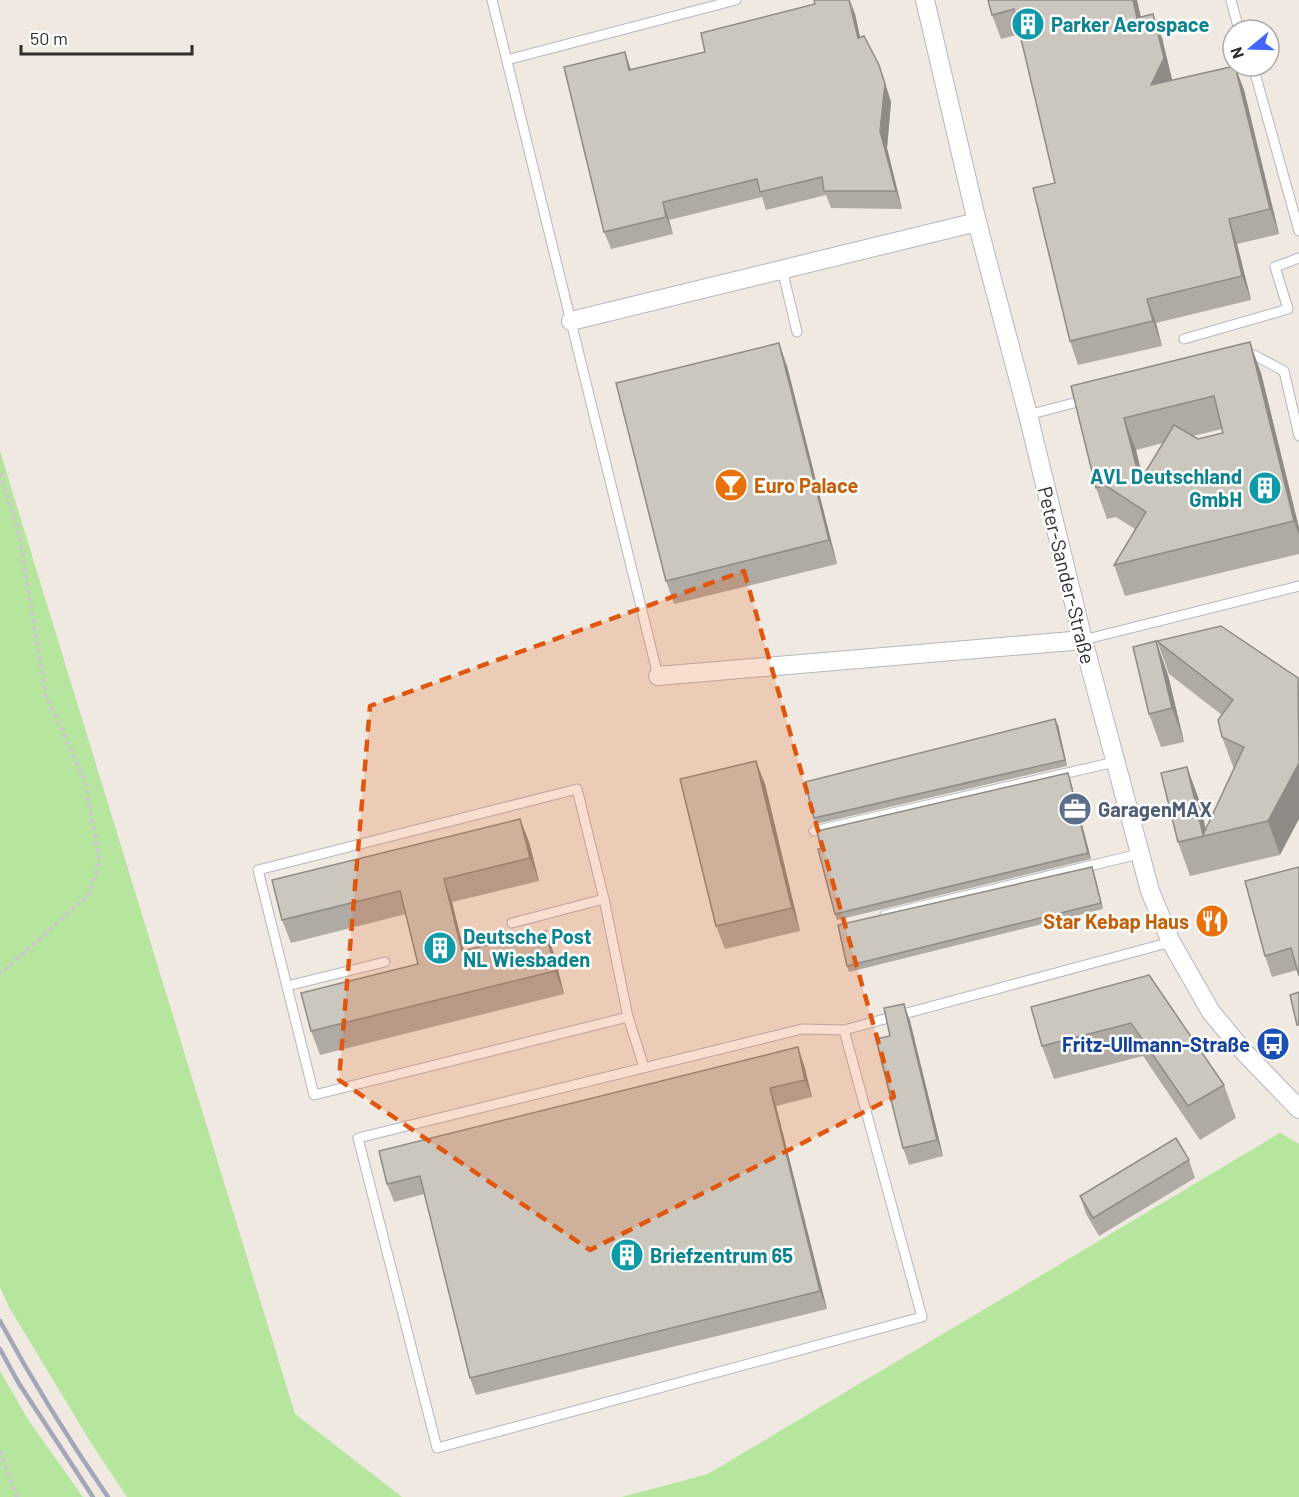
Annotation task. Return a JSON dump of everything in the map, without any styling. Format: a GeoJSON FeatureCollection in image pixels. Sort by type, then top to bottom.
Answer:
{"type":"FeatureCollection","features":[{"type":"Feature","properties":{"kind":"street","name":"Peter-Sander-Straße"},"geometry":{"type":"LineString","coordinates":[[925,0],[977,222],[1028,415],[1083,640],[1150,891],[1171,942],[1211,1012],[1245,1053],[1299,1109]]}},
{"type":"Feature","properties":{"kind":"street"},"geometry":{"type":"LineString","coordinates":[[571,321],[977,222]]}},
{"type":"Feature","properties":{"kind":"street"},"geometry":{"type":"LineString","coordinates":[[658,676],[1083,640]]}},
{"type":"Feature","properties":{"kind":"lane"},"geometry":{"type":"LineString","coordinates":[[492,0],[658,676]]}},
{"type":"Feature","properties":{"kind":"lane"},"geometry":{"type":"LineString","coordinates":[[507,60],[736,0]]}},
{"type":"Feature","properties":{"kind":"lane"},"geometry":{"type":"LineString","coordinates":[[1231,0],[1236,18]]}},
{"type":"Feature","properties":{"kind":"lane"},"geometry":{"type":"LineString","coordinates":[[1255,78],[1299,231]]}},
{"type":"Feature","properties":{"kind":"lane"},"geometry":{"type":"LineString","coordinates":[[1184,339],[1288,309],[1275,267],[1299,258]]}},
{"type":"Feature","properties":{"kind":"lane"},"geometry":{"type":"LineString","coordinates":[[782,269],[797,332]]}},
{"type":"Feature","properties":{"kind":"lane"},"geometry":{"type":"LineString","coordinates":[[1231,361],[1254,355],[1284,371],[1299,436]]}},
{"type":"Feature","properties":{"kind":"lane"},"geometry":{"type":"LineString","coordinates":[[1028,415],[1092,398]]}},
{"type":"Feature","properties":{"kind":"lane"},"geometry":{"type":"LineString","coordinates":[[1083,640],[1299,586]]}},
{"type":"Feature","properties":{"kind":"lane"},"geometry":{"type":"LineString","coordinates":[[814,831],[1115,762]]}},
{"type":"Feature","properties":{"kind":"lane"},"geometry":{"type":"LineString","coordinates":[[628,1017],[315,1095],[258,870],[577,789],[604,899],[628,1017],[644,1067]]}},
{"type":"Feature","properties":{"kind":"lane"},"geometry":{"type":"LineString","coordinates":[[876,917],[1139,854]]}},
{"type":"Feature","properties":{"kind":"lane"},"geometry":{"type":"LineString","coordinates":[[512,923],[604,899]]}},
{"type":"Feature","properties":{"kind":"lane"},"geometry":{"type":"LineString","coordinates":[[844,1030],[922,1317],[437,1448],[358,1138],[802,1029],[844,1030],[1171,942]]}},
{"type":"Feature","properties":{"kind":"lane"},"geometry":{"type":"LineString","coordinates":[[287,986],[385,962]]}},
{"type":"Feature","properties":{"kind":"path"},"geometry":{"type":"LineString","coordinates":[[0,473],[18,530],[46,695],[85,781],[100,862],[88,896],[0,974]]}},
{"type":"Feature","properties":{"kind":"path"},"geometry":{"type":"LineString","coordinates":[[0,1450],[17,1497]]}},
{"type":"Feature","properties":{"kind":"highlighted area"},"geometry":{"type":"Polygon","coordinates":[[[744,571],[894,1097],[590,1250],[339,1080],[370,706],[744,571]]]}},
{"type":"Feature","properties":{"kind":"green space"},"geometry":{"type":"Polygon","coordinates":[[[0,451],[295,1414],[402,1497],[127,1497],[91,1443],[9,1307],[0,1287],[0,451]]]}},
{"type":"Feature","properties":{"kind":"green space"},"geometry":{"type":"Polygon","coordinates":[[[1280,1133],[1299,1144],[1299,1497],[622,1497],[708,1474],[1280,1133]]]}},
{"type":"Feature","properties":{"kind":"green space"},"geometry":{"type":"Polygon","coordinates":[[[0,1371],[29,1421],[83,1497],[0,1497],[0,1371]]]}},
{"type":"Feature","properties":{"kind":"building"},"geometry":{"type":"Polygon","coordinates":[[[814,0],[849,0],[858,38],[864,36],[879,65],[885,84],[880,131],[896,191],[824,191],[822,177],[760,192],[757,179],[663,202],[666,217],[604,232],[564,67],[625,52],[629,70],[705,52],[701,33],[815,4],[814,0]]]}},
{"type":"Feature","properties":{"kind":"building"},"geometry":{"type":"Polygon","coordinates":[[[988,0],[1133,0],[1137,18],[1153,14],[1164,58],[1151,85],[1221,69],[1221,78],[1238,78],[1270,209],[1229,219],[1242,276],[1147,299],[1153,321],[1070,341],[1033,188],[1055,183],[1014,9],[992,15],[988,0]]]}},
{"type":"Feature","properties":{"kind":"building"},"geometry":{"type":"Polygon","coordinates":[[[1250,342],[1294,521],[1114,565],[1146,512],[1105,485],[1096,488],[1071,386],[1250,342]],[[1214,396],[1124,418],[1140,481],[1174,425],[1198,439],[1223,433],[1214,396]]]}},
{"type":"Feature","properties":{"kind":"building","name":"Euro Palace"},"geometry":{"type":"Polygon","coordinates":[[[779,343],[829,540],[666,581],[616,383],[779,343]]]}},
{"type":"Feature","properties":{"kind":"building"},"geometry":{"type":"Polygon","coordinates":[[[1221,626],[1298,678],[1299,763],[1268,821],[1178,842],[1161,773],[1187,767],[1203,835],[1244,747],[1222,737],[1218,720],[1233,700],[1157,641],[1221,626]]]}},
{"type":"Feature","properties":{"kind":"building"},"geometry":{"type":"Polygon","coordinates":[[[1156,641],[1172,708],[1149,714],[1133,647],[1156,641]]]}},
{"type":"Feature","properties":{"kind":"building"},"geometry":{"type":"Polygon","coordinates":[[[1055,719],[1065,760],[814,818],[805,782],[1055,719]]]}},
{"type":"Feature","properties":{"kind":"building"},"geometry":{"type":"Polygon","coordinates":[[[756,761],[792,908],[716,926],[680,779],[756,761]]]}},
{"type":"Feature","properties":{"kind":"building"},"geometry":{"type":"Polygon","coordinates":[[[1068,773],[1088,853],[835,914],[818,849],[821,849],[817,831],[1068,773]]]}},
{"type":"Feature","properties":{"kind":"building"},"geometry":{"type":"Polygon","coordinates":[[[520,819],[530,858],[444,879],[462,951],[546,931],[555,971],[311,1031],[301,993],[418,964],[400,891],[282,920],[272,880],[520,819]]]}},
{"type":"Feature","properties":{"kind":"building"},"geometry":{"type":"Polygon","coordinates":[[[1092,867],[1101,903],[847,966],[838,925],[1092,867]]]}},
{"type":"Feature","properties":{"kind":"building"},"geometry":{"type":"Polygon","coordinates":[[[1299,867],[1299,976],[1291,948],[1265,956],[1245,881],[1299,867]]]}},
{"type":"Feature","properties":{"kind":"building"},"geometry":{"type":"Polygon","coordinates":[[[1149,975],[1224,1085],[1188,1106],[1131,1023],[1042,1046],[1031,1007],[1149,975]]]}},
{"type":"Feature","properties":{"kind":"building"},"geometry":{"type":"Polygon","coordinates":[[[1299,992],[1299,1025],[1297,1025],[1290,995],[1299,992]]]}},
{"type":"Feature","properties":{"kind":"building"},"geometry":{"type":"Polygon","coordinates":[[[904,1004],[937,1140],[903,1148],[876,1039],[890,1036],[884,1008],[904,1004]]]}},
{"type":"Feature","properties":{"kind":"building","name":"Briefzentrum 65"},"geometry":{"type":"Polygon","coordinates":[[[798,1047],[805,1080],[770,1088],[820,1291],[470,1378],[420,1176],[387,1184],[379,1151],[798,1047]]]}},
{"type":"Feature","properties":{"kind":"building"},"geometry":{"type":"Polygon","coordinates":[[[1176,1138],[1189,1160],[1093,1218],[1080,1196],[1176,1138]]]}},
{"type":"Feature","properties":{"kind":"railway"},"geometry":{"type":"LineString","coordinates":[[0,1321],[25,1366],[108,1497]]}},
{"type":"Feature","properties":{"kind":"railway"},"geometry":{"type":"LineString","coordinates":[[0,1349],[18,1382],[93,1497]]}},
{"type":"Feature","properties":{"kind":"place","name":"Parker Aerospace"},"geometry":{"type":"Point","coordinates":[1028,24]}},
{"type":"Feature","properties":{"kind":"place","name":"Euro Palace"},"geometry":{"type":"Point","coordinates":[731,485]}},
{"type":"Feature","properties":{"kind":"place","name":"AVL Deutschland GmbH"},"geometry":{"type":"Point","coordinates":[1265,488]}},
{"type":"Feature","properties":{"kind":"place","name":"GaragenMAX"},"geometry":{"type":"Point","coordinates":[1075,809]}},
{"type":"Feature","properties":{"kind":"place","name":"Star Kebap Haus"},"geometry":{"type":"Point","coordinates":[1212,921]}},
{"type":"Feature","properties":{"kind":"place","name":"Deutsche Post NL Wiesbaden"},"geometry":{"type":"Point","coordinates":[440,948]}},
{"type":"Feature","properties":{"kind":"place","name":"Fritz-Ullmann-Straße"},"geometry":{"type":"Point","coordinates":[1273,1044]}},
{"type":"Feature","properties":{"kind":"place","name":"Briefzentrum 65"},"geometry":{"type":"Point","coordinates":[627,1255]}}]}
